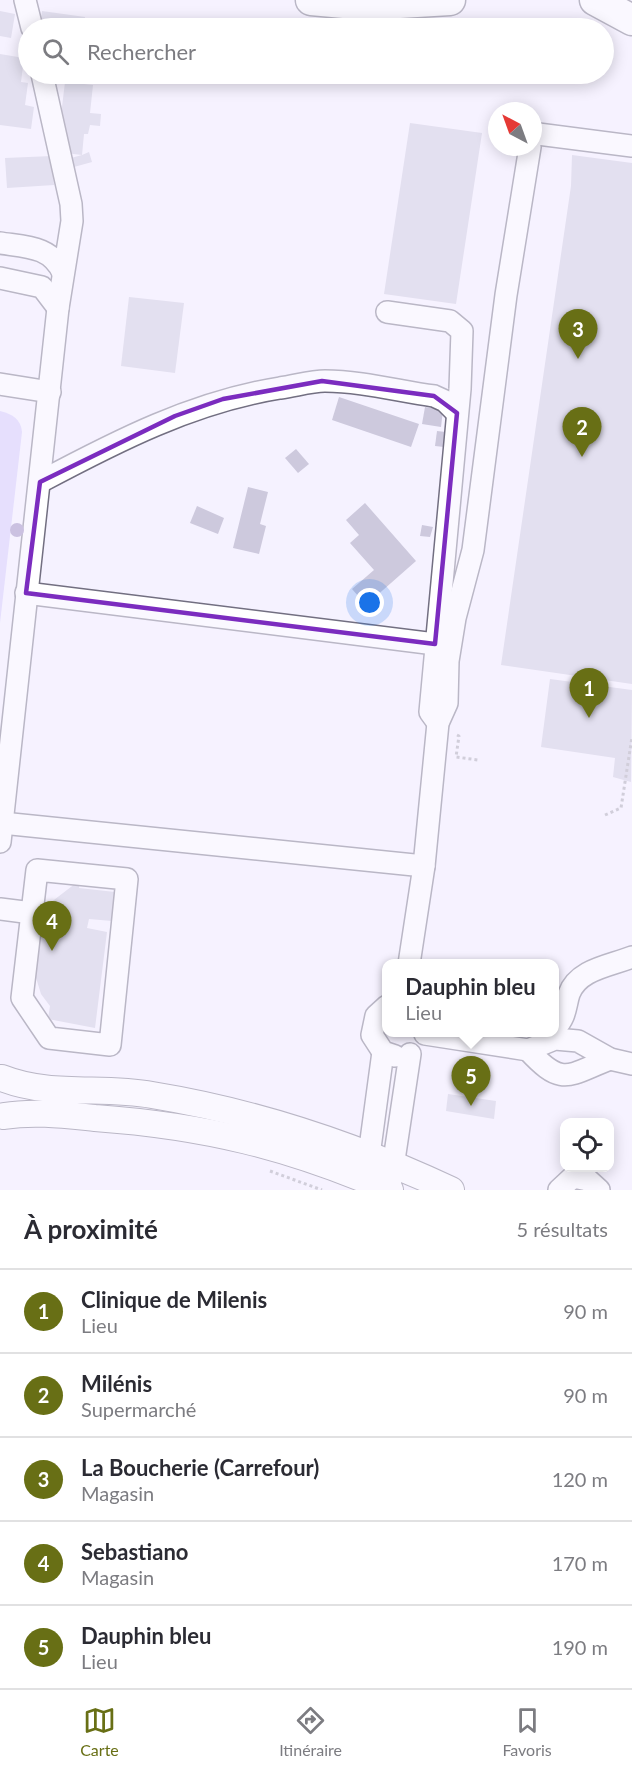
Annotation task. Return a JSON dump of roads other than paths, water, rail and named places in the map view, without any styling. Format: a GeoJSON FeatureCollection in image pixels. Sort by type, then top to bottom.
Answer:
{"type":"FeatureCollection","features":[{"type":"Feature","properties":{"kind":"highway"},"geometry":{"type":"LineString","coordinates":[[311,0],[366,5],[450,0]]}},
{"type":"Feature","properties":{"kind":"highway"},"geometry":{"type":"LineString","coordinates":[[595,0],[632,20]]}},
{"type":"Feature","properties":{"kind":"main road"},"geometry":{"type":"LineString","coordinates":[[1,1077],[32,1087],[149,1094],[223,1108],[299,1129],[369,1154],[394,1163],[451,1190]]}},
{"type":"Feature","properties":{"kind":"main road"},"geometry":{"type":"LineString","coordinates":[[1,1077],[8,1097],[2,1119],[31,1113],[123,1120],[220,1133],[290,1150],[390,1190]]}},
{"type":"Feature","properties":{"kind":"street"},"geometry":{"type":"LineString","coordinates":[[25,0],[30,18]]}},
{"type":"Feature","properties":{"kind":"street"},"geometry":{"type":"LineString","coordinates":[[44,84],[72,204],[72,221],[58,309],[1,832],[424,866]]}},
{"type":"Feature","properties":{"kind":"street"},"geometry":{"type":"LineString","coordinates":[[542,135],[632,146]]}},
{"type":"Feature","properties":{"kind":"street"},"geometry":{"type":"LineString","coordinates":[[410,959],[424,866],[438,728],[447,703],[448,661],[454,618],[473,550],[506,295],[529,156]]}},
{"type":"Feature","properties":{"kind":"street"},"geometry":{"type":"LineString","coordinates":[[0,243],[46,251],[59,264],[63,273]]}},
{"type":"Feature","properties":{"kind":"street"},"geometry":{"type":"LineString","coordinates":[[0,279],[42,287],[58,309]]}},
{"type":"Feature","properties":{"kind":"street"},"geometry":{"type":"LineString","coordinates":[[387,312],[450,321],[462,331],[457,413],[430,712],[438,728]]}},
{"type":"Feature","properties":{"kind":"street"},"geometry":{"type":"LineString","coordinates":[[40,482],[97,452],[175,416],[223,399],[259,391],[322,381],[339,382],[434,396],[445,401],[457,413]]}},
{"type":"Feature","properties":{"kind":"street"},"geometry":{"type":"LineString","coordinates":[[0,384],[50,392]]}},
{"type":"Feature","properties":{"kind":"street"},"geometry":{"type":"LineString","coordinates":[[26,593],[435,644]]}},
{"type":"Feature","properties":{"kind":"street"},"geometry":{"type":"LineString","coordinates":[[37,870],[127,879],[110,1045],[49,1038],[22,998],[32,913],[37,870]]}},
{"type":"Feature","properties":{"kind":"street"},"geometry":{"type":"LineString","coordinates":[[0,909],[32,913]]}},
{"type":"Feature","properties":{"kind":"street"},"geometry":{"type":"LineString","coordinates":[[559,1023],[564,1016],[568,996],[577,981],[591,972],[632,957]]}},
{"type":"Feature","properties":{"kind":"street"},"geometry":{"type":"LineString","coordinates":[[366,1180],[383,1052],[372,1035],[372,1025],[376,1016],[382,1011]]}},
{"type":"Feature","properties":{"kind":"street"},"geometry":{"type":"LineString","coordinates":[[383,1052],[401,1057],[410,1054],[417,1049],[423,1037]]}},
{"type":"Feature","properties":{"kind":"street"},"geometry":{"type":"LineString","coordinates":[[449,1037],[522,1049],[555,1074],[579,1074],[610,1059]]}},
{"type":"Feature","properties":{"kind":"street"},"geometry":{"type":"LineString","coordinates":[[522,1049],[540,1037]]}},
{"type":"Feature","properties":{"kind":"street"},"geometry":{"type":"LineString","coordinates":[[522,1049],[543,1042],[567,1040],[596,1049],[610,1059],[632,1064]]}},
{"type":"Feature","properties":{"kind":"street"},"geometry":{"type":"LineString","coordinates":[[390,1190],[410,1054]]}},
{"type":"Feature","properties":{"kind":"street"},"geometry":{"type":"LineString","coordinates":[[559,1190],[573,1177],[588,1180],[599,1190]]}},
{"type":"Feature","properties":{"kind":"place","name":"La Boucherie (Carrefour)"},"geometry":{"type":"Point","coordinates":[578,359]}},
{"type":"Feature","properties":{"kind":"place","name":"Milénis"},"geometry":{"type":"Point","coordinates":[582,457]}},
{"type":"Feature","properties":{"kind":"place","name":"Clinique de Milenis"},"geometry":{"type":"Point","coordinates":[589,718]}},
{"type":"Feature","properties":{"kind":"place","name":"Sebastiano"},"geometry":{"type":"Point","coordinates":[52,951]}},
{"type":"Feature","properties":{"kind":"place","name":"Dauphin bleu"},"geometry":{"type":"Point","coordinates":[471,1106]}}]}
